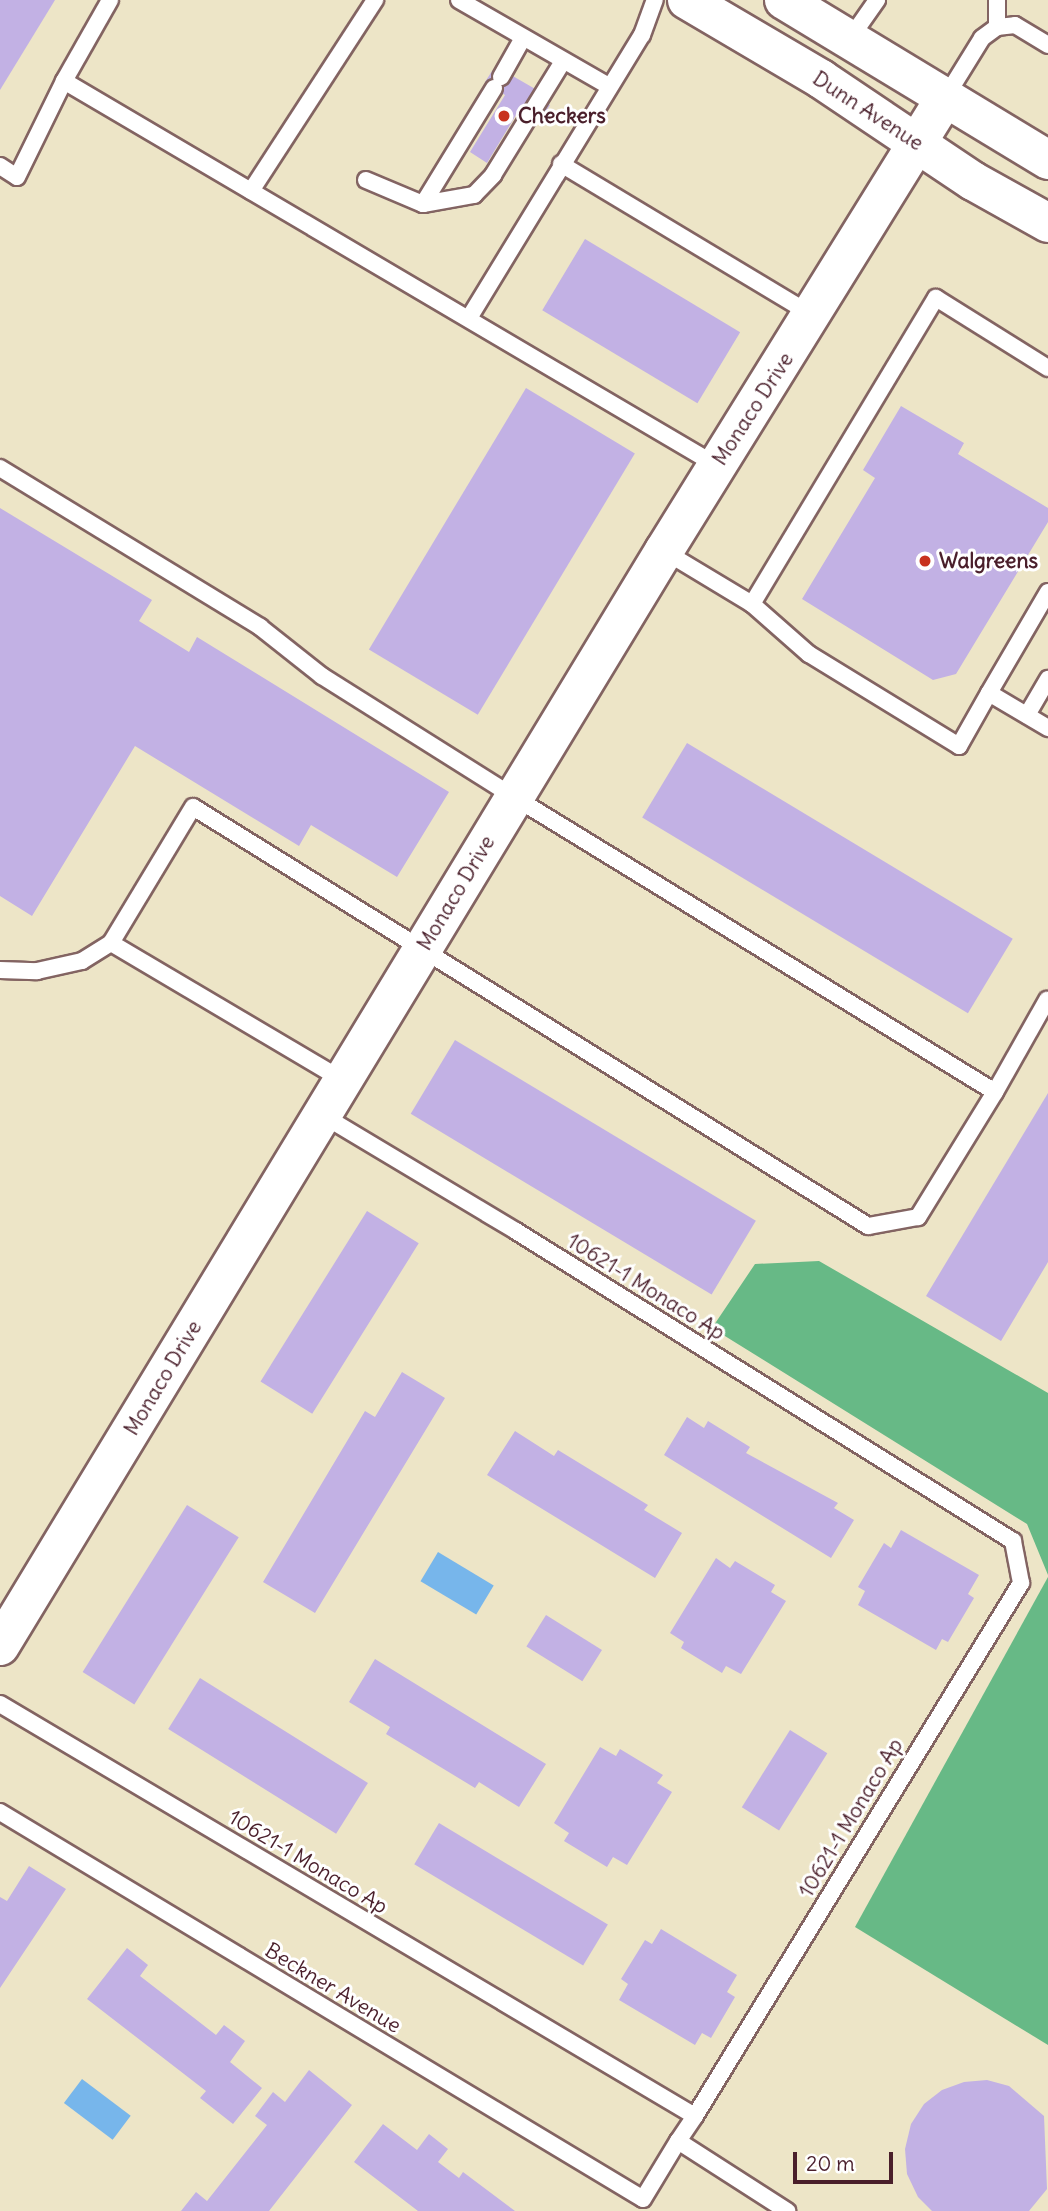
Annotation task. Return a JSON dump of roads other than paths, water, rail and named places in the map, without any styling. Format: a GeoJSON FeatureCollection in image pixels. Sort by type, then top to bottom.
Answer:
{"type":"FeatureCollection","features":[{"type":"Feature","properties":{"kind":"street","name":"Dunn Avenue"},"geometry":{"type":"LineString","coordinates":[[687,0],[821,79],[1048,223]]}},
{"type":"Feature","properties":{"kind":"street"},"geometry":{"type":"LineString","coordinates":[[784,0],[1048,160]]}},
{"type":"Feature","properties":{"kind":"street","name":"Monaco Drive"},"geometry":{"type":"LineString","coordinates":[[0,1646],[716,465],[813,316],[916,141],[945,98]]}},
{"type":"Feature","properties":{"kind":"lane"},"geometry":{"type":"LineString","coordinates":[[0,166],[17,177],[64,81],[110,0]]}},
{"type":"Feature","properties":{"kind":"lane"},"geometry":{"type":"LineString","coordinates":[[251,191],[375,0]]}},
{"type":"Feature","properties":{"kind":"lane"},"geometry":{"type":"LineString","coordinates":[[459,0],[607,85]]}},
{"type":"Feature","properties":{"kind":"lane"},"geometry":{"type":"LineString","coordinates":[[469,318],[607,85],[642,35],[655,0]]}},
{"type":"Feature","properties":{"kind":"lane"},"geometry":{"type":"LineString","coordinates":[[849,40],[877,0]]}},
{"type":"Feature","properties":{"kind":"lane"},"geometry":{"type":"LineString","coordinates":[[997,0],[997,27]]}},
{"type":"Feature","properties":{"kind":"lane"},"geometry":{"type":"LineString","coordinates":[[945,98],[982,38],[997,27],[1015,25],[1048,45]]}},
{"type":"Feature","properties":{"kind":"lane"},"geometry":{"type":"LineString","coordinates":[[423,204],[523,38]]}},
{"type":"Feature","properties":{"kind":"lane"},"geometry":{"type":"LineString","coordinates":[[366,180],[423,204],[474,195],[493,175],[563,61]]}},
{"type":"Feature","properties":{"kind":"lane"},"geometry":{"type":"LineString","coordinates":[[64,81],[716,465]]}},
{"type":"Feature","properties":{"kind":"lane"},"geometry":{"type":"LineString","coordinates":[[561,164],[813,316]]}},
{"type":"Feature","properties":{"kind":"lane"},"geometry":{"type":"LineString","coordinates":[[751,604],[936,298],[1048,368]]}},
{"type":"Feature","properties":{"kind":"lane"},"geometry":{"type":"LineString","coordinates":[[0,468],[260,627],[322,676],[514,797],[995,1092]]}},
{"type":"Feature","properties":{"kind":"lane"},"geometry":{"type":"LineString","coordinates":[[664,551],[751,604],[809,654],[959,746],[1048,592]]}},
{"type":"Feature","properties":{"kind":"lane"},"geometry":{"type":"LineString","coordinates":[[1027,715],[1048,679]]}},
{"type":"Feature","properties":{"kind":"lane"},"geometry":{"type":"LineString","coordinates":[[989,693],[1048,728]]}},
{"type":"Feature","properties":{"kind":"lane"},"geometry":{"type":"LineString","coordinates":[[0,970],[37,971],[82,961],[111,943],[192,807],[420,952],[868,1226],[918,1217],[995,1092],[1047,1000]]}},
{"type":"Feature","properties":{"kind":"lane"},"geometry":{"type":"LineString","coordinates":[[111,943],[342,1080]]}},
{"type":"Feature","properties":{"kind":"lane","name":"10621-1 Monaco Ap"},"geometry":{"type":"LineString","coordinates":[[0,1704],[695,2116],[1021,1583],[1013,1541],[516,1231],[322,1115]]}},
{"type":"Feature","properties":{"kind":"lane","name":"Beckner Avenue"},"geometry":{"type":"LineString","coordinates":[[0,1812],[643,2199],[678,2141]]}},
{"type":"Feature","properties":{"kind":"lane"},"geometry":{"type":"LineString","coordinates":[[695,2116],[678,2141],[787,2211]]}},
{"type":"Feature","properties":{"kind":"water"},"geometry":{"type":"Polygon","coordinates":[[[438,1552],[494,1585],[476,1615],[420,1581],[438,1552]]]}},
{"type":"Feature","properties":{"kind":"water"},"geometry":{"type":"Polygon","coordinates":[[[82,2079],[131,2116],[113,2140],[64,2103],[82,2079]]]}},
{"type":"Feature","properties":{"kind":"place","name":"Checkers"},"geometry":{"type":"Point","coordinates":[504,116]}},
{"type":"Feature","properties":{"kind":"place","name":"Walgreens"},"geometry":{"type":"Point","coordinates":[925,561]}}]}
